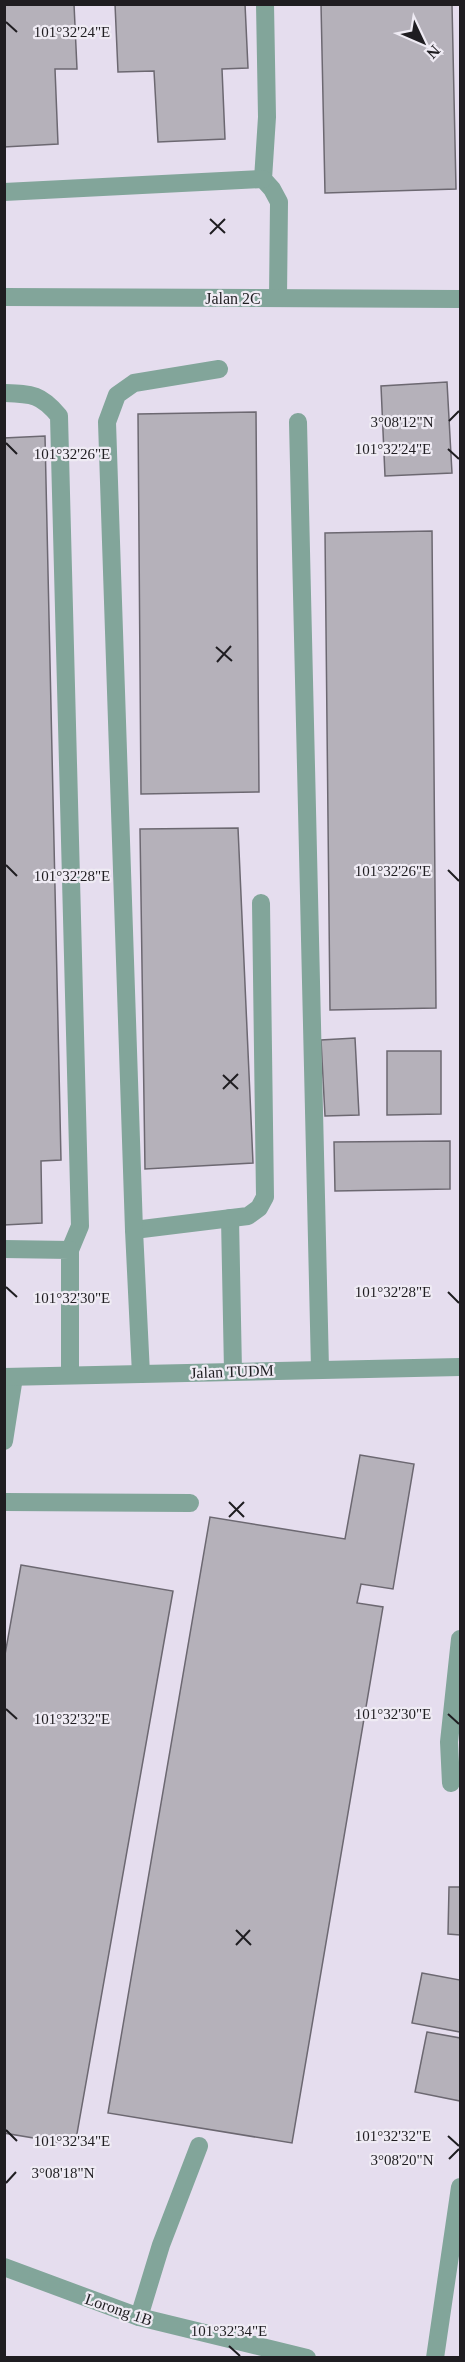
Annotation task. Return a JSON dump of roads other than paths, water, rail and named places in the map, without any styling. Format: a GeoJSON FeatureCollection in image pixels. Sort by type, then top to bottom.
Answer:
{"type":"FeatureCollection","features":[{"type":"Feature","properties":{"kind":"street"},"geometry":{"type":"LineString","coordinates":[[265,4],[267,117],[263,178],[279,202],[278,298]]}},
{"type":"Feature","properties":{"kind":"street"},"geometry":{"type":"LineString","coordinates":[[4,192],[263,178]]}},
{"type":"Feature","properties":{"kind":"street","name":"Jalan 2C"},"geometry":{"type":"LineString","coordinates":[[4,297],[460,299]]}},
{"type":"Feature","properties":{"kind":"street"},"geometry":{"type":"LineString","coordinates":[[141,1374],[106,422],[117,395],[134,383],[219,369]]}},
{"type":"Feature","properties":{"kind":"street"},"geometry":{"type":"LineString","coordinates":[[4,393],[34,395],[48,402],[59,416],[80,1226],[69,1250],[70,1375]]}},
{"type":"Feature","properties":{"kind":"street"},"geometry":{"type":"LineString","coordinates":[[298,422],[320,1369]]}},
{"type":"Feature","properties":{"kind":"street"},"geometry":{"type":"LineString","coordinates":[[134,1230],[248,1216],[259,1208],[265,1197],[261,903]]}},
{"type":"Feature","properties":{"kind":"street"},"geometry":{"type":"LineString","coordinates":[[230,1218],[233,1371]]}},
{"type":"Feature","properties":{"kind":"street"},"geometry":{"type":"LineString","coordinates":[[4,1249],[69,1250]]}},
{"type":"Feature","properties":{"kind":"street","name":"Jalan TUDM"},"geometry":{"type":"LineString","coordinates":[[9,1377],[460,1367]]}},
{"type":"Feature","properties":{"kind":"street"},"geometry":{"type":"LineString","coordinates":[[4,1440],[9,1377]]}},
{"type":"Feature","properties":{"kind":"street"},"geometry":{"type":"LineString","coordinates":[[4,1502],[190,1503]]}},
{"type":"Feature","properties":{"kind":"street"},"geometry":{"type":"LineString","coordinates":[[452,1783],[449,1742],[460,1639]]}},
{"type":"Feature","properties":{"kind":"street"},"geometry":{"type":"LineString","coordinates":[[139,2317],[161,2245],[199,2146]]}},
{"type":"Feature","properties":{"kind":"street"},"geometry":{"type":"LineString","coordinates":[[435,2358],[460,2187]]}},
{"type":"Feature","properties":{"kind":"street","name":"Lorong 1B"},"geometry":{"type":"LineString","coordinates":[[4,2267],[139,2317],[307,2358]]}}]}
